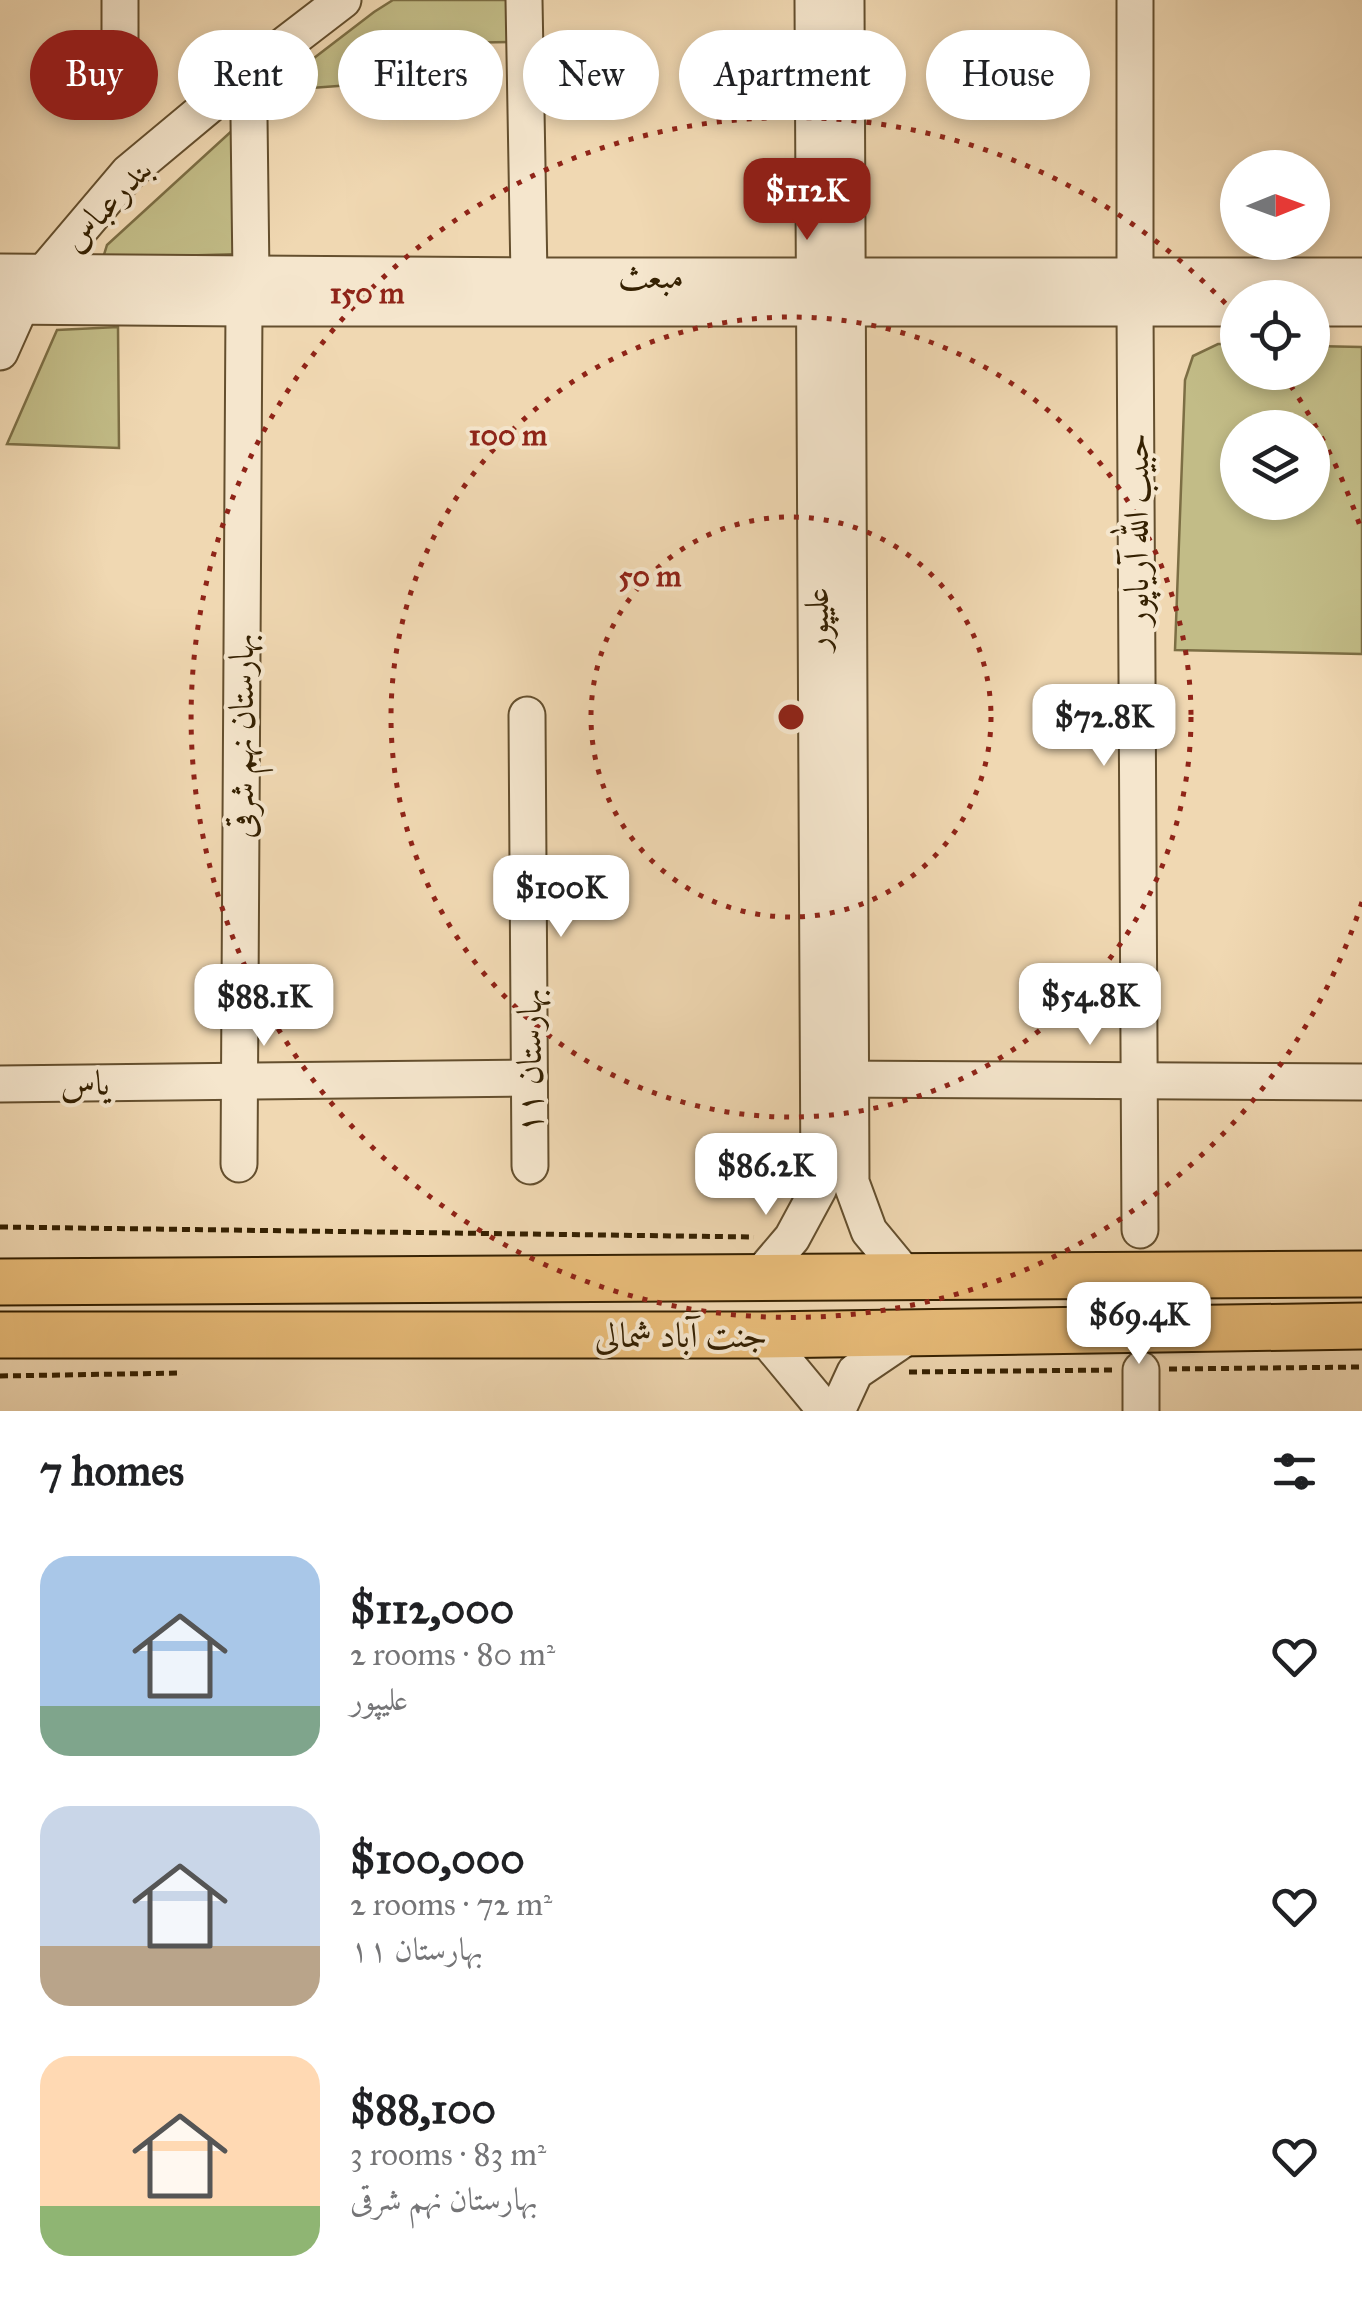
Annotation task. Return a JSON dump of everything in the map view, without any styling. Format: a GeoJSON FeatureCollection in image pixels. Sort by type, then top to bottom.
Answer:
{"type":"FeatureCollection","features":[{"type":"Feature","properties":{"kind":"main road","name":"جنت آباد شمالی"},"geometry":{"type":"LineString","coordinates":[[0,1282],[757,1257],[907,1277],[1362,1274]]}},
{"type":"Feature","properties":{"kind":"main road","name":"جنت آباد شمالی"},"geometry":{"type":"LineString","coordinates":[[0,1334],[762,1335],[1362,1326]]}},
{"type":"Feature","properties":{"kind":"street"},"geometry":{"type":"LineString","coordinates":[[120,0],[120,30]]}},
{"type":"Feature","properties":{"kind":"street","name":"بندرعباس"},"geometry":{"type":"LineString","coordinates":[[0,352],[10,306],[128,173],[343,0]]}},
{"type":"Feature","properties":{"kind":"street"},"geometry":{"type":"LineString","coordinates":[[524,0],[529,276]]}},
{"type":"Feature","properties":{"kind":"street","name":"علیپور"},"geometry":{"type":"LineString","coordinates":[[812,0],[831,292]]}},
{"type":"Feature","properties":{"kind":"street","name":"علیپور"},"geometry":{"type":"LineString","coordinates":[[757,1257],[792,1238],[819,1188],[834,1079],[831,292],[846,0]]}},
{"type":"Feature","properties":{"kind":"street","name":"حبیب الله آریاپور"},"geometry":{"type":"LineString","coordinates":[[1135,0],[1140,1230]]}},
{"type":"Feature","properties":{"kind":"street","name":"بهارستان نهم شرقی"},"geometry":{"type":"LineString","coordinates":[[238,1164],[249,120]]}},
{"type":"Feature","properties":{"kind":"street","name":"مبعث"},"geometry":{"type":"LineString","coordinates":[[0,272],[45,271],[248,291],[1135,292],[1362,276]]}},
{"type":"Feature","properties":{"kind":"street","name":"مبعث"},"geometry":{"type":"LineString","coordinates":[[10,306],[529,276],[831,292]]}},
{"type":"Feature","properties":{"kind":"street","name":"مبعث"},"geometry":{"type":"LineString","coordinates":[[1135,292],[1220,305]]}},
{"type":"Feature","properties":{"kind":"street"},"geometry":{"type":"LineString","coordinates":[[1330,308],[1362,308]]}},
{"type":"Feature","properties":{"kind":"street","name":"بهارستان ۱۱"},"geometry":{"type":"LineString","coordinates":[[528,716],[530,1166]]}},
{"type":"Feature","properties":{"kind":"street","name":"یاس"},"geometry":{"type":"LineString","coordinates":[[0,1084],[529,1078]]}},
{"type":"Feature","properties":{"kind":"street"},"geometry":{"type":"LineString","coordinates":[[834,1079],[1362,1082]]}},
{"type":"Feature","properties":{"kind":"street","name":"علیپور"},"geometry":{"type":"LineString","coordinates":[[834,1079],[851,1182],[869,1231],[907,1277]]}},
{"type":"Feature","properties":{"kind":"street"},"geometry":{"type":"LineString","coordinates":[[837,1411],[855,1372],[914,1332]]}},
{"type":"Feature","properties":{"kind":"street"},"geometry":{"type":"LineString","coordinates":[[762,1335],[826,1411]]}},
{"type":"Feature","properties":{"kind":"street"},"geometry":{"type":"LineString","coordinates":[[1141,1370],[1141,1411]]}},
{"type":"Feature","properties":{"kind":"path"},"geometry":{"type":"LineString","coordinates":[[0,1227],[757,1257]]}},
{"type":"Feature","properties":{"kind":"shaded area"},"geometry":{"type":"Polygon","coordinates":[[[393,0],[514,0],[516,42],[503,42],[503,30],[351,30],[393,0]]]}},
{"type":"Feature","properties":{"kind":"shaded area"},"geometry":{"type":"Polygon","coordinates":[[[338,40],[338,86],[318,87],[318,55],[338,40]]]}},
{"type":"Feature","properties":{"kind":"shaded area"},"geometry":{"type":"Polygon","coordinates":[[[236,127],[241,254],[103,258],[107,245],[236,127]]]}},
{"type":"Feature","properties":{"kind":"shaded area"},"geometry":{"type":"Polygon","coordinates":[[[118,327],[119,448],[7,444],[57,330],[118,327]]]}},
{"type":"Feature","properties":{"kind":"shaded area"},"geometry":{"type":"Polygon","coordinates":[[[1220,344],[1220,390],[1330,390],[1330,346],[1362,347],[1362,654],[1175,650],[1185,380],[1193,356],[1220,344]]]}}]}
